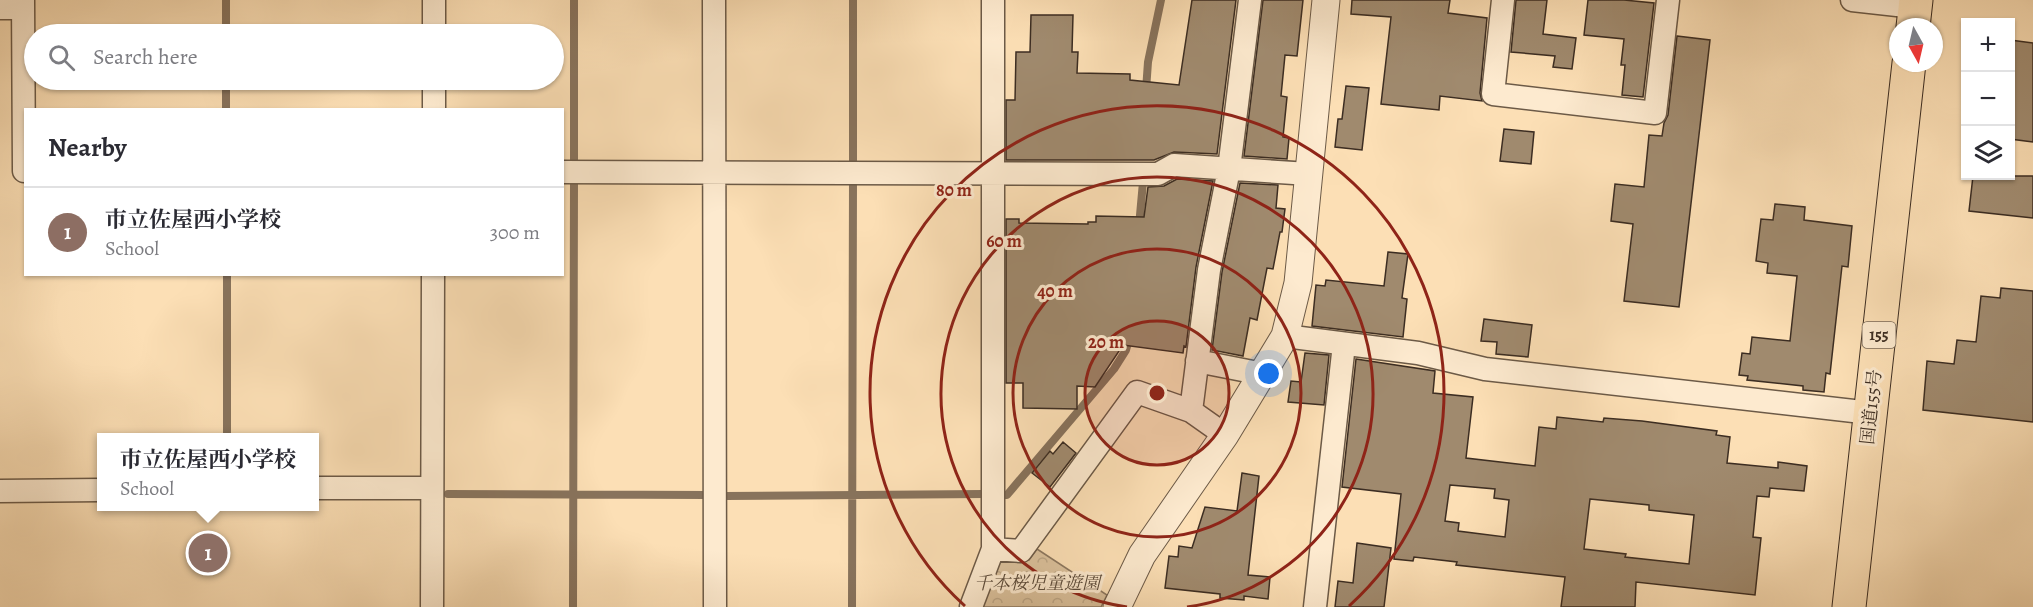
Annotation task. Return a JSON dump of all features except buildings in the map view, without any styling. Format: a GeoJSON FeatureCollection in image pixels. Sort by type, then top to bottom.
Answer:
{"type":"FeatureCollection","features":[{"type":"Feature","properties":{"kind":"highway","name":"国道155号"},"geometry":{"type":"LineString","coordinates":[[1849,607],[1908,72]]}},
{"type":"Feature","properties":{"kind":"street"},"geometry":{"type":"LineString","coordinates":[[434,0],[434,24]]}},
{"type":"Feature","properties":{"kind":"street"},"geometry":{"type":"LineString","coordinates":[[714,0],[715,607]]}},
{"type":"Feature","properties":{"kind":"street"},"geometry":{"type":"LineString","coordinates":[[971,607],[993,549],[993,0]]}},
{"type":"Feature","properties":{"kind":"street"},"geometry":{"type":"LineString","coordinates":[[1191,411],[1209,270],[1229,169],[1250,0]]}},
{"type":"Feature","properties":{"kind":"street"},"geometry":{"type":"LineString","coordinates":[[1117,607],[1142,555],[1225,435],[1285,336],[1298,283],[1326,0]]}},
{"type":"Feature","properties":{"kind":"street"},"geometry":{"type":"LineString","coordinates":[[1503,0],[1493,94],[1655,113],[1668,0]]}},
{"type":"Feature","properties":{"kind":"street"},"geometry":{"type":"LineString","coordinates":[[1852,0],[1915,11]]}},
{"type":"Feature","properties":{"kind":"street"},"geometry":{"type":"LineString","coordinates":[[0,8],[23,4],[24,171]]}},
{"type":"Feature","properties":{"kind":"street"},"geometry":{"type":"LineString","coordinates":[[434,90],[434,108]]}},
{"type":"Feature","properties":{"kind":"street"},"geometry":{"type":"LineString","coordinates":[[564,172],[1158,174],[1174,165],[1309,174]]}},
{"type":"Feature","properties":{"kind":"street"},"geometry":{"type":"LineString","coordinates":[[432,607],[434,276]]}},
{"type":"Feature","properties":{"kind":"street"},"geometry":{"type":"LineString","coordinates":[[1285,336],[1418,353],[1485,369],[1871,413]]}},
{"type":"Feature","properties":{"kind":"street"},"geometry":{"type":"LineString","coordinates":[[1315,607],[1344,344]]}},
{"type":"Feature","properties":{"kind":"street"},"geometry":{"type":"LineString","coordinates":[[1197,361],[1263,374]]}},
{"type":"Feature","properties":{"kind":"street"},"geometry":{"type":"LineString","coordinates":[[993,549],[1021,551],[1137,392],[1191,411],[1225,435]]}},
{"type":"Feature","properties":{"kind":"street"},"geometry":{"type":"LineString","coordinates":[[319,489],[432,488]]}},
{"type":"Feature","properties":{"kind":"street"},"geometry":{"type":"LineString","coordinates":[[0,490],[97,490]]}},
{"type":"Feature","properties":{"kind":"green space","name":"千本桜児童遊園"},"geometry":{"type":"Polygon","coordinates":[[[1037,549],[1107,595],[1101,607],[976,607],[1001,560],[1015,562],[1029,560],[1037,549]]]}},
{"type":"Feature","properties":{"kind":"waterway"},"geometry":{"type":"LineString","coordinates":[[226,0],[226,24]]}},
{"type":"Feature","properties":{"kind":"waterway"},"geometry":{"type":"LineString","coordinates":[[574,0],[574,161]]}},
{"type":"Feature","properties":{"kind":"waterway"},"geometry":{"type":"LineString","coordinates":[[853,0],[853,162]]}},
{"type":"Feature","properties":{"kind":"waterway"},"geometry":{"type":"LineString","coordinates":[[1146,90],[1148,62],[1161,0]]}},
{"type":"Feature","properties":{"kind":"waterway"},"geometry":{"type":"LineString","coordinates":[[226,90],[226,108]]}},
{"type":"Feature","properties":{"kind":"waterway"},"geometry":{"type":"LineString","coordinates":[[852,607],[853,178]]}},
{"type":"Feature","properties":{"kind":"waterway"},"geometry":{"type":"LineString","coordinates":[[573,607],[574,179]]}},
{"type":"Feature","properties":{"kind":"waterway"},"geometry":{"type":"LineString","coordinates":[[1139,226],[1143,182]]}},
{"type":"Feature","properties":{"kind":"waterway"},"geometry":{"type":"LineString","coordinates":[[227,276],[227,433]]}},
{"type":"Feature","properties":{"kind":"waterway"},"geometry":{"type":"LineString","coordinates":[[1000,495],[1007,495],[1114,369],[1126,350],[1130,336]]}},
{"type":"Feature","properties":{"kind":"waterway"},"geometry":{"type":"LineString","coordinates":[[448,494],[707,495]]}},
{"type":"Feature","properties":{"kind":"waterway"},"geometry":{"type":"LineString","coordinates":[[725,496],[983,494]]}},
{"type":"Feature","properties":{"kind":"place","name":"市立佐屋西小学校"},"geometry":{"type":"Point","coordinates":[208,553]}}]}
